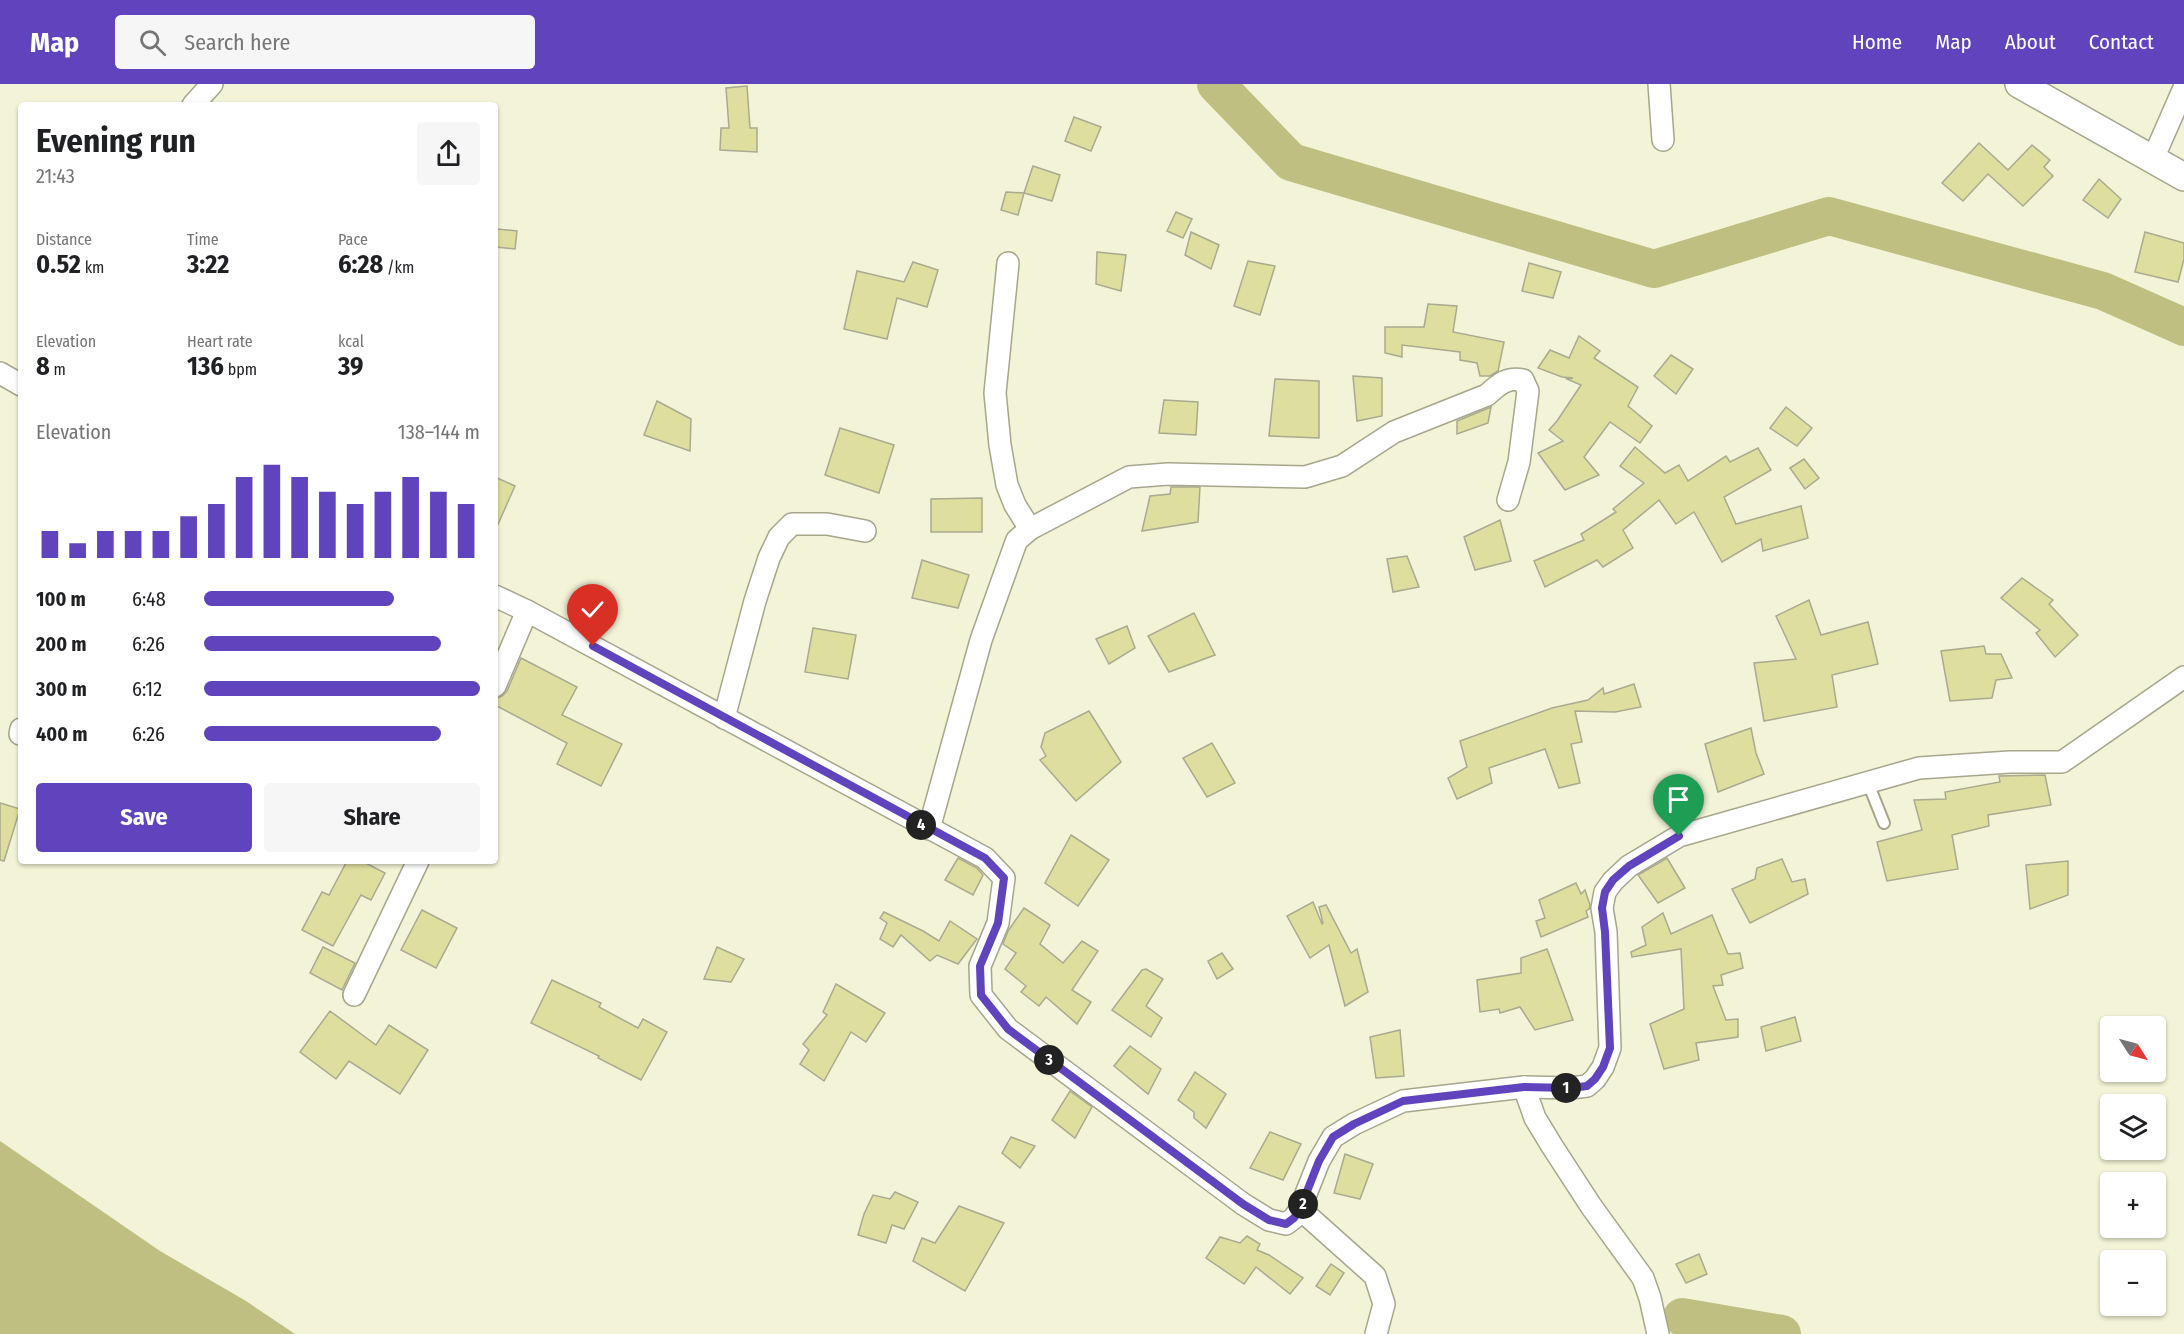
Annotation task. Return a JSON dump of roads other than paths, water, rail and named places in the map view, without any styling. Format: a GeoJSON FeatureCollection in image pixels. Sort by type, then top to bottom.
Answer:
{"type":"FeatureCollection","features":[{"type":"Feature","properties":{"kind":"street"},"geometry":{"type":"LineString","coordinates":[[196,102],[212,84]]}},
{"type":"Feature","properties":{"kind":"street"},"geometry":{"type":"LineString","coordinates":[[1659,84],[1662,140]]}},
{"type":"Feature","properties":{"kind":"street"},"geometry":{"type":"LineString","coordinates":[[2020,85],[2184,177]]}},
{"type":"Feature","properties":{"kind":"street"},"geometry":{"type":"LineString","coordinates":[[2152,160],[2184,88]]}},
{"type":"Feature","properties":{"kind":"street"},"geometry":{"type":"LineString","coordinates":[[1008,263],[995,393],[1007,485],[1015,505],[1030,528]]}},
{"type":"Feature","properties":{"kind":"street"},"geometry":{"type":"LineString","coordinates":[[0,373],[18,383]]}},
{"type":"Feature","properties":{"kind":"street"},"geometry":{"type":"LineString","coordinates":[[929,829],[981,640],[1017,540],[1030,528],[1129,477],[1168,474],[1305,477],[1342,466],[1394,432],[1487,394],[1512,378],[1523,380],[1528,391],[1519,462],[1508,500]]}},
{"type":"Feature","properties":{"kind":"street"},"geometry":{"type":"LineString","coordinates":[[724,718],[754,601],[778,537],[792,524],[826,525],[865,531]]}},
{"type":"Feature","properties":{"kind":"street"},"geometry":{"type":"LineString","coordinates":[[498,597],[985,858],[1004,878],[998,923],[980,966],[981,995],[1008,1029],[1243,1204],[1269,1220],[1286,1224],[1300,1209],[1319,1161],[1333,1137],[1354,1124],[1403,1101],[1524,1087],[1587,1086],[1603,1067],[1610,1048],[1602,908],[1605,892],[1613,880],[1629,866],[1679,836],[1919,768],[2010,762],[2062,762],[2184,677]]}},
{"type":"Feature","properties":{"kind":"street"},"geometry":{"type":"LineString","coordinates":[[498,679],[527,611]]}},
{"type":"Feature","properties":{"kind":"street"},"geometry":{"type":"LineString","coordinates":[[354,995],[417,864]]}},
{"type":"Feature","properties":{"kind":"street"},"geometry":{"type":"LineString","coordinates":[[1524,1087],[1535,1118],[1552,1146],[1591,1206],[1643,1278],[1658,1334]]}},
{"type":"Feature","properties":{"kind":"street"},"geometry":{"type":"LineString","coordinates":[[1300,1209],[1375,1276],[1384,1304],[1376,1334]]}},
{"type":"Feature","properties":{"kind":"lane"},"geometry":{"type":"LineString","coordinates":[[1868,783],[1884,823]]}},
{"type":"Feature","properties":{"kind":"waterway"},"geometry":{"type":"LineString","coordinates":[[1216,84],[1291,162],[1654,269],[1829,216],[2103,291],[2184,327]]}},
{"type":"Feature","properties":{"kind":"waterway"},"geometry":{"type":"LineString","coordinates":[[1682,1317],[1782,1334]]}}]}
